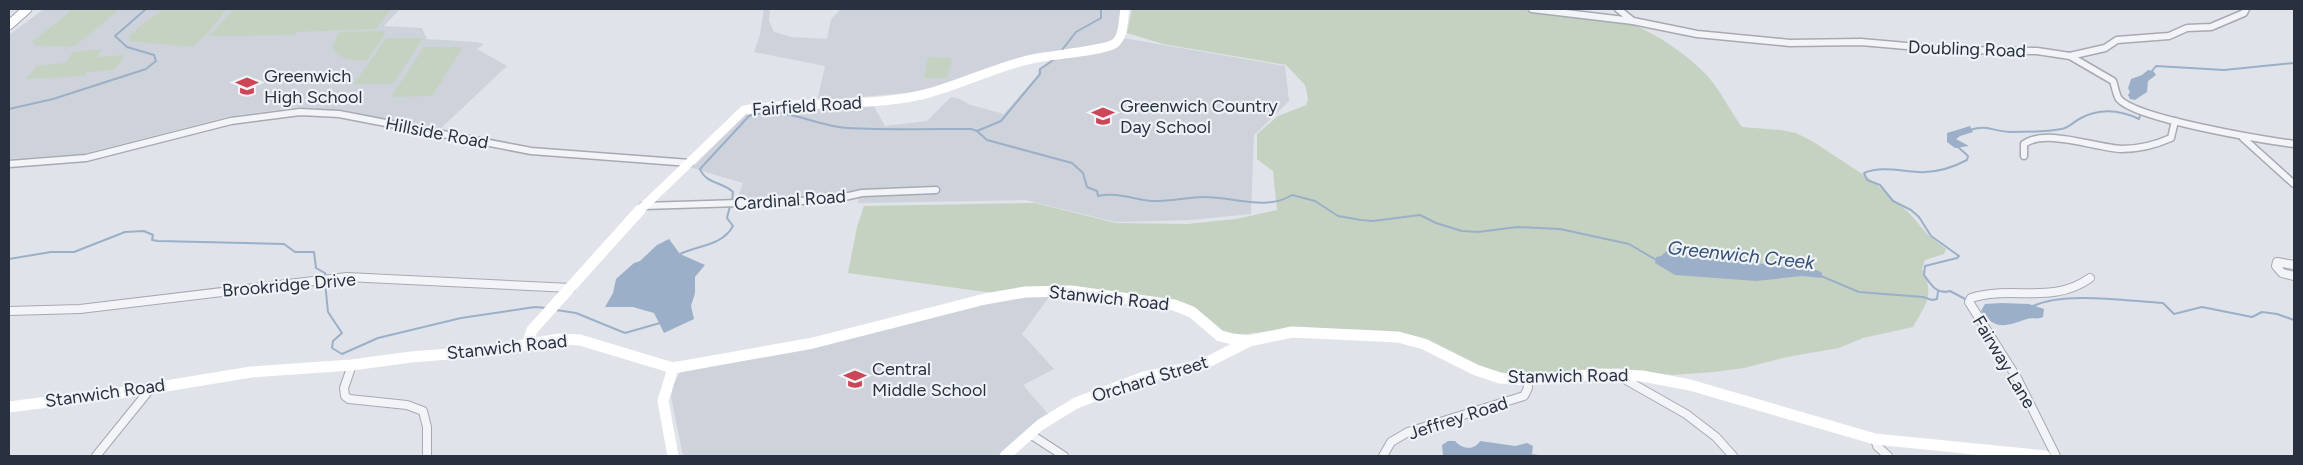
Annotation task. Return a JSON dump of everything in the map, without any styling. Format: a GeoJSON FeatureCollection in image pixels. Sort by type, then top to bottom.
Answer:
{"type":"FeatureCollection","features":[{"type":"Feature","properties":{"kind":"street"},"geometry":{"type":"LineString","coordinates":[[9,26],[27,9]]}},
{"type":"Feature","properties":{"kind":"street","name":"Fairfield Road"},"geometry":{"type":"LineString","coordinates":[[527,344],[531,333],[542,320],[644,206],[744,110],[762,107],[843,105],[920,95],[971,80],[1004,65],[1054,54],[1102,48],[1114,44],[1120,38],[1125,9]]}},
{"type":"Feature","properties":{"kind":"street"},"geometry":{"type":"LineString","coordinates":[[1532,9],[1633,21]]}},
{"type":"Feature","properties":{"kind":"street","name":"Doubling Road"},"geometry":{"type":"LineString","coordinates":[[1618,9],[1633,21],[1697,34],[1784,42],[1861,42],[1952,50],[2036,51],[2070,56],[2108,77],[2113,82],[2118,96],[2123,102],[2136,110],[2242,137],[2294,144]]}},
{"type":"Feature","properties":{"kind":"street"},"geometry":{"type":"LineString","coordinates":[[2070,56],[2105,48],[2117,40],[2169,36],[2186,28],[2211,27],[2230,17],[2244,13],[2246,9]]}},
{"type":"Feature","properties":{"kind":"street","name":"Hillside Road"},"geometry":{"type":"LineString","coordinates":[[9,164],[86,158],[231,121],[266,114],[300,112],[339,114],[531,151],[690,163]]}},
{"type":"Feature","properties":{"kind":"street"},"geometry":{"type":"LineString","coordinates":[[2024,156],[2024,144],[2031,139],[2039,137],[2117,149],[2143,149],[2160,144],[2171,138],[2175,121]]}},
{"type":"Feature","properties":{"kind":"street"},"geometry":{"type":"LineString","coordinates":[[2242,137],[2294,184]]}},
{"type":"Feature","properties":{"kind":"street","name":"Cardinal Road"},"geometry":{"type":"LineString","coordinates":[[644,206],[831,200],[862,193],[936,190]]}},
{"type":"Feature","properties":{"kind":"street"},"geometry":{"type":"LineString","coordinates":[[2292,262],[2279,261],[2276,266],[2282,273],[2294,276]]}},
{"type":"Feature","properties":{"kind":"street","name":"Brookridge Drive"},"geometry":{"type":"LineString","coordinates":[[9,311],[80,309],[350,277],[571,288]]}},
{"type":"Feature","properties":{"kind":"street","name":"Fairway Lane"},"geometry":{"type":"LineString","coordinates":[[2056,456],[2017,378],[1969,302],[1971,298],[1984,293],[2026,294],[2070,290],[2083,286],[2090,278]]}},
{"type":"Feature","properties":{"kind":"street","name":"Stanwich Road"},"geometry":{"type":"LineString","coordinates":[[9,407],[252,372],[352,365],[576,339],[674,368],[813,344],[992,297],[1043,290],[1091,293],[1174,305],[1192,312],[1220,336],[1249,341],[1292,332],[1398,337],[1424,344],[1488,375],[1505,379],[1527,380],[1617,374],[1648,377],[1684,384],[1874,439],[2045,456]]}},
{"type":"Feature","properties":{"kind":"street"},"geometry":{"type":"LineString","coordinates":[[1220,336],[1223,344],[1222,354]]}},
{"type":"Feature","properties":{"kind":"street","name":"Orchard Street"},"geometry":{"type":"LineString","coordinates":[[1005,456],[1030,434],[1060,412],[1093,396],[1144,377],[1201,365],[1249,341]]}},
{"type":"Feature","properties":{"kind":"street"},"geometry":{"type":"LineString","coordinates":[[352,365],[344,388],[345,396],[349,400],[407,405],[423,411],[427,426],[427,456]]}},
{"type":"Feature","properties":{"kind":"street"},"geometry":{"type":"LineString","coordinates":[[673,456],[672,442],[663,405],[664,391],[674,368]]}},
{"type":"Feature","properties":{"kind":"street"},"geometry":{"type":"LineString","coordinates":[[1617,374],[1629,384],[1652,394],[1686,413],[1707,429],[1733,456]]}},
{"type":"Feature","properties":{"kind":"street","name":"Jeffrey Road"},"geometry":{"type":"LineString","coordinates":[[1383,456],[1391,442],[1408,432],[1524,396],[1528,388],[1527,380]]}},
{"type":"Feature","properties":{"kind":"street"},"geometry":{"type":"LineString","coordinates":[[96,456],[151,388]]}},
{"type":"Feature","properties":{"kind":"street"},"geometry":{"type":"LineString","coordinates":[[1030,434],[1064,456]]}},
{"type":"Feature","properties":{"kind":"street"},"geometry":{"type":"LineString","coordinates":[[1874,439],[1876,446],[1888,456]]}},
{"type":"Feature","properties":{"kind":"shaded area","name":"Greenwich High School"},"geometry":{"type":"Polygon","coordinates":[[[44,9],[400,9],[384,26],[422,28],[427,39],[484,44],[477,49],[507,66],[439,130],[344,110],[298,107],[231,116],[82,154],[9,159],[9,35],[44,9]]]}},
{"type":"Feature","properties":{"kind":"shaded area","name":"Greenwich Country Day School"},"geometry":{"type":"Polygon","coordinates":[[[764,9],[770,9],[769,21],[774,32],[792,37],[827,39],[831,19],[841,9],[1121,9],[1117,37],[1285,66],[1289,101],[1254,135],[1251,214],[1190,220],[1116,222],[1025,200],[858,203],[859,195],[736,202],[743,183],[692,168],[747,113],[767,110],[828,109],[873,105],[885,126],[927,121],[951,97],[971,105],[1004,114],[1038,75],[1038,70],[1058,52],[958,82],[916,92],[817,101],[825,66],[754,52],[760,34],[764,9]]]}},
{"type":"Feature","properties":{"kind":"shaded area","name":"Central Middle School"},"geometry":{"type":"Polygon","coordinates":[[[1052,293],[1022,334],[1054,369],[1023,385],[1048,414],[999,456],[683,456],[671,397],[673,386],[679,374],[683,371],[894,328],[985,303],[1052,293]]]}},
{"type":"Feature","properties":{"kind":"green space"},"geometry":{"type":"Polygon","coordinates":[[[73,9],[120,9],[75,46],[34,45],[36,43],[31,43],[73,9]]]}},
{"type":"Feature","properties":{"kind":"green space"},"geometry":{"type":"Polygon","coordinates":[[[163,9],[226,9],[209,32],[192,47],[130,41],[129,35],[163,9]]]}},
{"type":"Feature","properties":{"kind":"green space"},"geometry":{"type":"Polygon","coordinates":[[[234,9],[391,9],[376,29],[296,32],[294,35],[209,36],[234,9]]]}},
{"type":"Feature","properties":{"kind":"green space"},"geometry":{"type":"Polygon","coordinates":[[[1132,9],[1522,9],[1628,23],[1650,32],[1693,62],[1710,79],[1742,127],[1796,133],[1812,141],[1870,179],[1909,213],[1929,236],[1946,249],[1944,254],[1925,260],[1922,269],[1928,286],[1927,299],[1913,327],[1863,338],[1839,348],[1787,357],[1744,368],[1672,375],[1617,368],[1538,375],[1490,373],[1411,335],[1387,331],[1292,328],[1237,335],[1222,330],[1205,316],[1143,297],[993,293],[848,273],[857,227],[864,206],[1035,203],[1116,223],[1187,224],[1236,219],[1277,210],[1273,171],[1257,159],[1257,134],[1278,116],[1306,105],[1308,99],[1305,85],[1286,65],[1163,44],[1127,33],[1132,9]]]}},
{"type":"Feature","properties":{"kind":"green space"},"geometry":{"type":"Polygon","coordinates":[[[382,31],[385,34],[367,60],[347,59],[338,55],[332,47],[339,32],[382,31]]]}},
{"type":"Feature","properties":{"kind":"green space"},"geometry":{"type":"Polygon","coordinates":[[[386,38],[423,38],[393,84],[354,84],[386,38]]]}},
{"type":"Feature","properties":{"kind":"green space"},"geometry":{"type":"Polygon","coordinates":[[[424,47],[463,47],[432,96],[391,97],[424,47]]]}},
{"type":"Feature","properties":{"kind":"green space"},"geometry":{"type":"Polygon","coordinates":[[[102,49],[97,57],[125,55],[114,70],[87,72],[84,76],[26,79],[37,66],[65,63],[73,52],[102,49]]]}},
{"type":"Feature","properties":{"kind":"green space"},"geometry":{"type":"Polygon","coordinates":[[[928,57],[952,58],[947,78],[924,78],[928,57]]]}},
{"type":"Feature","properties":{"kind":"water"},"geometry":{"type":"Polygon","coordinates":[[[2148,70],[2153,71],[2156,75],[2148,81],[2147,92],[2135,100],[2130,99],[2128,88],[2131,79],[2142,75],[2148,70]]]}},
{"type":"Feature","properties":{"kind":"water"},"geometry":{"type":"Polygon","coordinates":[[[1970,126],[1973,132],[1956,139],[1969,146],[1955,148],[1947,142],[1947,133],[1970,126]]]}},
{"type":"Feature","properties":{"kind":"water"},"geometry":{"type":"Polygon","coordinates":[[[669,239],[680,254],[705,265],[695,277],[695,293],[691,306],[694,319],[664,333],[654,313],[633,307],[605,307],[613,293],[616,279],[657,245],[669,239]]]}},
{"type":"Feature","properties":{"kind":"water"},"geometry":{"type":"Polygon","coordinates":[[[1682,246],[1706,248],[1773,266],[1810,268],[1822,273],[1822,278],[1802,276],[1756,281],[1675,275],[1655,263],[1656,257],[1661,256],[1668,250],[1682,246]]]}},
{"type":"Feature","properties":{"kind":"water"},"geometry":{"type":"Polygon","coordinates":[[[1985,304],[2029,304],[2044,309],[2043,317],[2029,318],[2008,325],[2002,325],[1992,322],[1981,311],[1985,304]]]}},
{"type":"Feature","properties":{"kind":"water"},"geometry":{"type":"Polygon","coordinates":[[[1448,441],[1455,441],[1461,446],[1468,448],[1475,446],[1480,441],[1515,446],[1527,443],[1533,446],[1532,454],[1545,456],[1443,456],[1442,445],[1448,441]]]}},
{"type":"Feature","properties":{"kind":"waterway"},"geometry":{"type":"LineString","coordinates":[[9,109],[53,99],[146,69],[156,61],[154,55],[127,47],[115,36],[146,9]]}},
{"type":"Feature","properties":{"kind":"waterway"},"geometry":{"type":"LineString","coordinates":[[1062,50],[1076,32],[1101,18],[1101,9]]}},
{"type":"Feature","properties":{"kind":"waterway"},"geometry":{"type":"LineString","coordinates":[[977,131],[1001,121],[1040,74],[1040,69],[1055,59]]}},
{"type":"Feature","properties":{"kind":"waterway"},"geometry":{"type":"LineString","coordinates":[[2152,71],[2156,66],[2224,70],[2294,63]]}},
{"type":"Feature","properties":{"kind":"waterway"},"geometry":{"type":"LineString","coordinates":[[1970,130],[1987,128],[2005,132],[2049,131],[2061,129],[2095,113],[2110,111],[2139,119],[2141,113]]}},
{"type":"Feature","properties":{"kind":"waterway","name":"Greenwich Creek"},"geometry":{"type":"LineString","coordinates":[[732,201],[733,192],[706,178],[700,169],[749,116],[761,113],[786,114],[847,128],[971,129],[977,131]]}},
{"type":"Feature","properties":{"kind":"waterway","name":"Greenwich Creek"},"geometry":{"type":"LineString","coordinates":[[977,131],[987,140],[1072,163],[1083,173],[1087,187],[1097,191],[1098,196],[1118,195],[1151,201],[1205,197],[1261,203],[1282,200],[1292,195],[1315,201],[1338,216],[1361,220],[1373,221],[1420,215],[1436,223],[1462,231],[1478,232],[1517,227],[1560,229],[1629,244],[1658,261]]}},
{"type":"Feature","properties":{"kind":"waterway"},"geometry":{"type":"LineString","coordinates":[[1957,146],[1968,156],[1967,160],[1943,169],[1931,172],[1884,169],[1864,173],[1867,180],[1880,185],[1893,201],[1911,210],[1919,217],[1931,236],[1959,256],[1925,266],[1924,275],[1932,286],[1941,292],[1950,291],[1965,299]]}},
{"type":"Feature","properties":{"kind":"waterway","name":"Greenwich Creek"},"geometry":{"type":"LineString","coordinates":[[680,254],[723,238],[733,226],[727,218],[730,206]]}},
{"type":"Feature","properties":{"kind":"waterway","name":"Greenwich Creek"},"geometry":{"type":"LineString","coordinates":[[9,259],[51,252],[74,252],[125,232],[144,231],[153,235],[152,240],[158,241],[284,244],[295,252],[314,252],[316,268],[325,273],[325,277]]}},
{"type":"Feature","properties":{"kind":"waterway","name":"Greenwich Creek"},"geometry":{"type":"LineString","coordinates":[[1821,276],[1859,292],[1923,297],[1932,300],[1937,299],[1938,291]]}},
{"type":"Feature","properties":{"kind":"waterway","name":"Greenwich Creek"},"geometry":{"type":"LineString","coordinates":[[325,282],[328,312],[342,333],[333,341],[332,348],[342,354],[378,338],[461,318],[535,307],[547,308]]}},
{"type":"Feature","properties":{"kind":"waterway","name":"Greenwich Creek"},"geometry":{"type":"LineString","coordinates":[[2033,306],[2046,301],[2096,298],[2163,303],[2174,314],[2202,307],[2252,317],[2262,312],[2277,314],[2294,320]]}},
{"type":"Feature","properties":{"kind":"waterway","name":"Greenwich Creek"},"geometry":{"type":"LineString","coordinates":[[556,310],[576,313],[625,333],[660,323]]}},
{"type":"Feature","properties":{"kind":"place","name":"Greenwich High School"},"geometry":{"type":"Point","coordinates":[247,86]}},
{"type":"Feature","properties":{"kind":"place","name":"Greenwich Country Day School"},"geometry":{"type":"Point","coordinates":[1103,116]}},
{"type":"Feature","properties":{"kind":"place","name":"Central Middle School"},"geometry":{"type":"Point","coordinates":[855,379]}}]}
